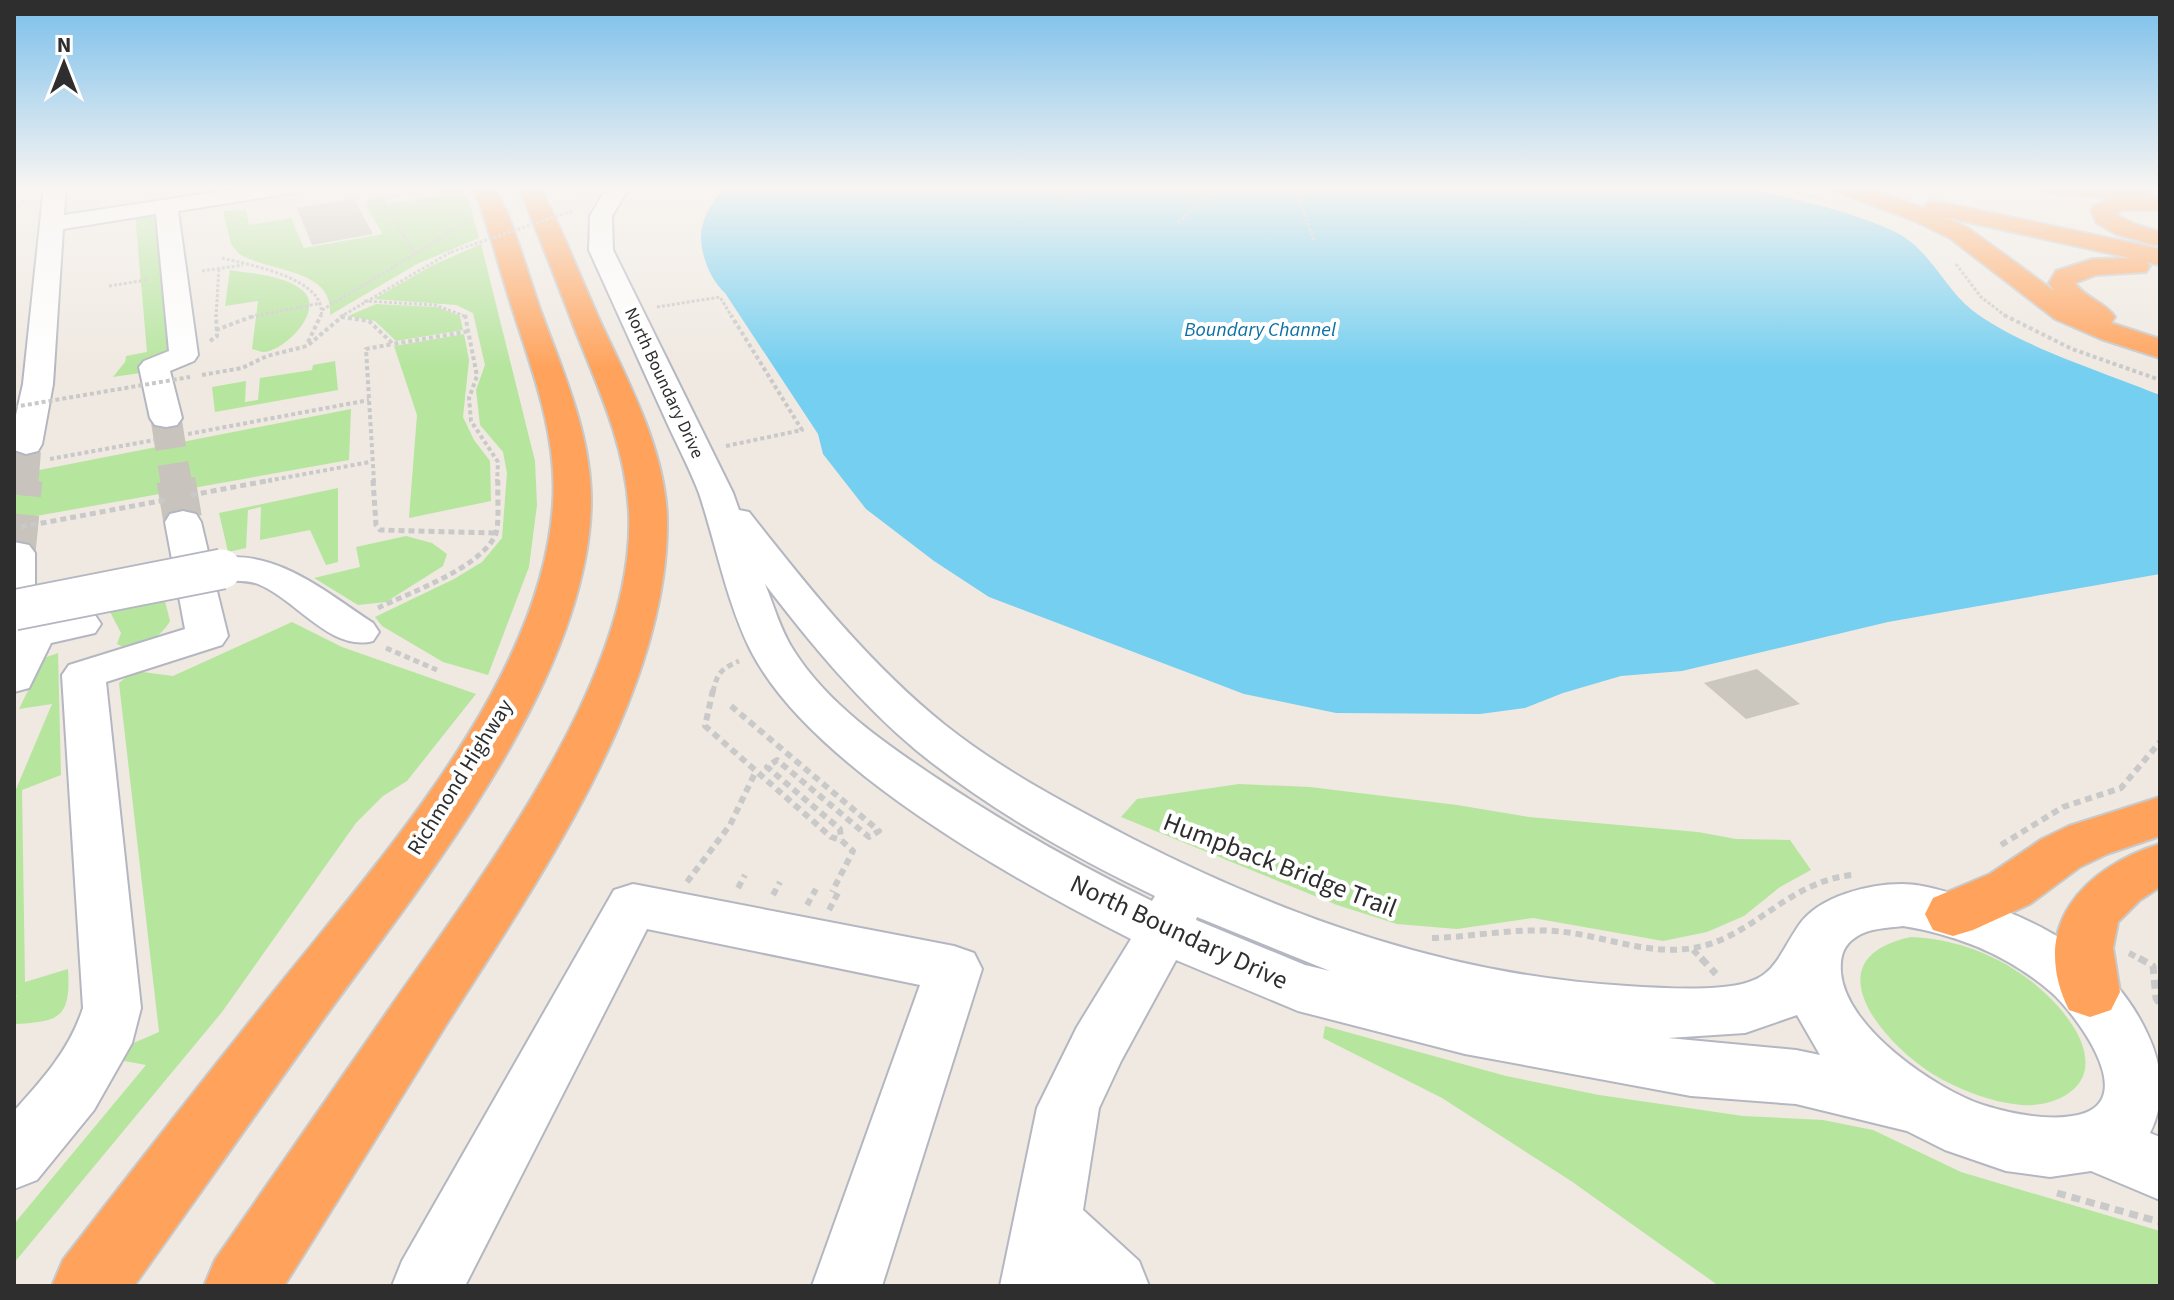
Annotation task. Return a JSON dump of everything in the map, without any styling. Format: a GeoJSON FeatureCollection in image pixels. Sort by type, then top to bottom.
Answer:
{"type":"FeatureCollection","features":[{"type":"Feature","properties":{"kind":"highway","name":"Richmond Highway"},"geometry":{"type":"LineString","coordinates":[[94,1275],[383,895],[445,808],[501,715],[548,613],[569,528],[573,485],[557,405],[506,247]]}},
{"type":"Feature","properties":{"kind":"highway"},"geometry":{"type":"LineString","coordinates":[[241,1286],[500,892],[549,811],[589,735],[631,628],[647,546],[646,495],[639,457],[621,405],[554,247]]}},
{"type":"Feature","properties":{"kind":"highway"},"geometry":{"type":"LineString","coordinates":[[1977,247],[2065,313],[2111,333],[2160,349]]}},
{"type":"Feature","properties":{"kind":"highway"},"geometry":{"type":"LineString","coordinates":[[2109,247],[2160,257]]}},
{"type":"Feature","properties":{"kind":"highway"},"geometry":{"type":"LineString","coordinates":[[2160,268],[2093,267],[2071,273],[2062,283],[2066,294],[2082,307],[2109,321],[2160,338]]}},
{"type":"Feature","properties":{"kind":"highway"},"geometry":{"type":"LineString","coordinates":[[1953,914],[2010,889],[2061,853],[2088,840],[2160,816]]}},
{"type":"Feature","properties":{"kind":"highway"},"geometry":{"type":"LineString","coordinates":[[2107,971],[2084,948],[2086,930],[2096,909],[2124,881],[2160,864]]}},
{"type":"Feature","properties":{"kind":"street"},"geometry":{"type":"LineString","coordinates":[[26,444],[38,384],[48,247]]}},
{"type":"Feature","properties":{"kind":"street"},"geometry":{"type":"LineString","coordinates":[[166,418],[154,367],[184,355],[171,247]]}},
{"type":"Feature","properties":{"kind":"street","name":"North Boundary Drive"},"geometry":{"type":"LineString","coordinates":[[601,247],[716,493],[731,546],[771,649],[814,706],[882,764],[976,829],[1073,886],[1321,945],[1472,989],[1585,1010],[1697,1014],[1748,1008],[1792,988],[1829,925],[1861,909],[1903,905],[1953,914],[2036,951],[2107,971],[2148,1039],[2136,1065],[2139,1090],[2134,1112],[2119,1130],[2097,1142]]}},
{"type":"Feature","properties":{"kind":"street"},"geometry":{"type":"LineString","coordinates":[[14,1158],[72,1090],[102,1043],[112,1008],[84,675],[207,636],[183,522]]}},
{"type":"Feature","properties":{"kind":"street"},"geometry":{"type":"LineString","coordinates":[[14,678],[24,623],[15,590],[16,553]]}},
{"type":"Feature","properties":{"kind":"street"},"geometry":{"type":"LineString","coordinates":[[24,623],[222,569],[263,572],[288,584],[350,628]]}},
{"type":"Feature","properties":{"kind":"street"},"geometry":{"type":"LineString","coordinates":[[24,623],[81,624]]}},
{"type":"Feature","properties":{"kind":"street"},"geometry":{"type":"LineString","coordinates":[[427,1286],[633,905],[954,969],[847,1286]]}},
{"type":"Feature","properties":{"kind":"street"},"geometry":{"type":"LineString","coordinates":[[1114,1286],[1041,1254],[1060,1144],[1076,1087],[1136,983],[1174,909]]}},
{"type":"Feature","properties":{"kind":"street","name":"North Boundary Drive"},"geometry":{"type":"LineString","coordinates":[[1174,909],[1298,987],[1465,1029],[1691,1069],[1796,1077],[1919,1105]]}},
{"type":"Feature","properties":{"kind":"street"},"geometry":{"type":"LineString","coordinates":[[1813,952],[1811,970],[1816,992],[1834,1026],[1863,1061],[1919,1105],[1970,1129],[2021,1144],[2068,1147],[2097,1142],[2160,1169]]}},
{"type":"Feature","properties":{"kind":"path"},"geometry":{"type":"LineString","coordinates":[[411,247],[417,256]]}},
{"type":"Feature","properties":{"kind":"path"},"geometry":{"type":"LineString","coordinates":[[322,310],[417,256],[428,247]]}},
{"type":"Feature","properties":{"kind":"path"},"geometry":{"type":"LineString","coordinates":[[14,407],[242,368],[267,356],[307,346],[364,301],[451,252],[467,247]]}},
{"type":"Feature","properties":{"kind":"path"},"geometry":{"type":"LineString","coordinates":[[1948,255],[1991,307],[2055,340],[2160,380]]}},
{"type":"Feature","properties":{"kind":"path"},"geometry":{"type":"LineString","coordinates":[[222,258],[307,285],[321,303],[322,310],[307,346]]}},
{"type":"Feature","properties":{"kind":"path"},"geometry":{"type":"LineString","coordinates":[[201,271],[245,265]]}},
{"type":"Feature","properties":{"kind":"path"},"geometry":{"type":"LineString","coordinates":[[109,286],[147,280]]}},
{"type":"Feature","properties":{"kind":"path"},"geometry":{"type":"LineString","coordinates":[[653,308],[720,297],[802,430],[727,445]]}},
{"type":"Feature","properties":{"kind":"path"},"geometry":{"type":"LineString","coordinates":[[350,628],[461,568],[481,552],[496,533],[498,462],[471,421],[469,398],[477,376],[465,314],[456,309],[364,301]]}},
{"type":"Feature","properties":{"kind":"path"},"geometry":{"type":"LineString","coordinates":[[216,330],[261,313],[321,303]]}},
{"type":"Feature","properties":{"kind":"path"},"geometry":{"type":"LineString","coordinates":[[340,317],[369,321],[393,344]]}},
{"type":"Feature","properties":{"kind":"path"},"geometry":{"type":"LineString","coordinates":[[470,331],[366,349],[376,525],[380,530],[393,531],[446,528],[496,533]]}},
{"type":"Feature","properties":{"kind":"path"},"geometry":{"type":"LineString","coordinates":[[350,628],[397,654],[437,670]]}},
{"type":"Feature","properties":{"kind":"path"},"geometry":{"type":"LineString","coordinates":[[744,659],[722,668],[717,674],[705,726],[831,837],[841,840],[853,851],[832,892]]}},
{"type":"Feature","properties":{"kind":"path"},"geometry":{"type":"LineString","coordinates":[[731,706],[879,831],[869,837],[777,760],[767,767],[840,829],[841,840]]}},
{"type":"Feature","properties":{"kind":"path"},"geometry":{"type":"LineString","coordinates":[[1994,851],[2016,833],[2063,807],[2121,788],[2160,742]]}},
{"type":"Feature","properties":{"kind":"path"},"geometry":{"type":"LineString","coordinates":[[697,866],[730,825],[756,771]]}},
{"type":"Feature","properties":{"kind":"path"},"geometry":{"type":"LineString","coordinates":[[1425,937],[1471,938],[1554,930],[1664,949],[1692,949],[1742,932],[1811,882],[1832,874],[1860,875]]}},
{"type":"Feature","properties":{"kind":"path"},"geometry":{"type":"LineString","coordinates":[[1692,949],[1722,980]]}},
{"type":"Feature","properties":{"kind":"path"},"geometry":{"type":"LineString","coordinates":[[2107,971],[2153,966],[2156,998],[2148,1039]]}},
{"type":"Feature","properties":{"kind":"green space"},"geometry":{"type":"Polygon","coordinates":[[[138,247],[160,247],[172,350],[141,365],[140,373],[113,377],[126,356],[147,352],[138,247]]]}},
{"type":"Feature","properties":{"kind":"green space"},"geometry":{"type":"Polygon","coordinates":[[[233,247],[458,247],[417,264],[330,315],[328,299],[321,288],[310,280],[250,259],[233,247]]]}},
{"type":"Feature","properties":{"kind":"green space"},"geometry":{"type":"Polygon","coordinates":[[[482,247],[535,461],[537,505],[529,567],[488,675],[443,662],[382,626],[375,617],[482,562],[502,538],[507,473],[503,452],[480,425],[476,390],[485,365],[473,313],[456,305],[374,299],[433,265],[482,247]]]}},
{"type":"Feature","properties":{"kind":"green space"},"geometry":{"type":"Polygon","coordinates":[[[230,270],[277,278],[302,290],[308,298],[309,307],[292,337],[273,350],[264,352],[252,349],[258,301],[225,306],[230,270]]]}},
{"type":"Feature","properties":{"kind":"green space"},"geometry":{"type":"Polygon","coordinates":[[[376,304],[437,307],[460,316],[463,330],[396,341],[375,321],[348,316],[376,304]]]}},
{"type":"Feature","properties":{"kind":"green space"},"geometry":{"type":"Polygon","coordinates":[[[464,334],[469,360],[463,417],[474,440],[490,461],[491,501],[409,518],[417,415],[394,346],[464,334]]]}},
{"type":"Feature","properties":{"kind":"green space"},"geometry":{"type":"Polygon","coordinates":[[[335,361],[338,390],[215,412],[212,387],[246,381],[245,402],[258,400],[260,378],[312,370],[313,365],[335,361]]]}},
{"type":"Feature","properties":{"kind":"green space"},"geometry":{"type":"Polygon","coordinates":[[[351,409],[349,460],[14,520],[14,475],[351,409]]]}},
{"type":"Feature","properties":{"kind":"green space"},"geometry":{"type":"Polygon","coordinates":[[[338,488],[338,562],[326,565],[310,530],[260,540],[261,507],[248,510],[246,548],[228,552],[219,513],[338,488]]]}},
{"type":"Feature","properties":{"kind":"green space"},"geometry":{"type":"Polygon","coordinates":[[[406,536],[432,543],[447,554],[443,566],[386,602],[358,605],[314,578],[360,567],[356,547],[406,536]]]}},
{"type":"Feature","properties":{"kind":"green space"},"geometry":{"type":"Polygon","coordinates":[[[163,593],[170,621],[161,632],[151,640],[125,648],[117,644],[121,633],[107,606],[163,593]]]}},
{"type":"Feature","properties":{"kind":"green space"},"geometry":{"type":"Polygon","coordinates":[[[292,622],[342,647],[476,694],[407,781],[383,796],[356,823],[222,1012],[14,1263],[14,1224],[146,1065],[113,1059],[115,1051],[159,1032],[119,683],[130,674],[143,672],[173,676],[292,622]]]}},
{"type":"Feature","properties":{"kind":"green space"},"geometry":{"type":"Polygon","coordinates":[[[58,653],[61,775],[22,790],[25,982],[68,969],[67,998],[59,1014],[52,1019],[14,1024],[14,1000],[17,995],[14,995],[14,794],[52,704],[19,709],[44,658],[58,653]]]}},
{"type":"Feature","properties":{"kind":"green space"},"geometry":{"type":"Polygon","coordinates":[[[1239,784],[1310,787],[1529,817],[1698,832],[1736,839],[1790,840],[1811,870],[1780,887],[1744,916],[1707,932],[1663,941],[1533,918],[1457,929],[1397,924],[1337,905],[1121,817],[1137,799],[1239,784]]]}},
{"type":"Feature","properties":{"kind":"green space"},"geometry":{"type":"Polygon","coordinates":[[[1911,937],[1948,942],[1984,954],[2018,971],[2047,995],[2071,1023],[2083,1049],[2085,1069],[2075,1088],[2045,1103],[2010,1103],[1953,1085],[1911,1059],[1876,1021],[1865,1000],[1860,981],[1865,962],[1881,948],[1911,937]]]}},
{"type":"Feature","properties":{"kind":"green space"},"geometry":{"type":"Polygon","coordinates":[[[1325,1026],[1506,1076],[1599,1095],[1743,1116],[1823,1120],[1873,1130],[1961,1172],[2160,1231],[2160,1286],[1719,1286],[1571,1181],[1442,1098],[1323,1038],[1325,1026]]]}},
{"type":"Feature","properties":{"kind":"water","name":"Boundary Channel"},"geometry":{"type":"Polygon","coordinates":[[[702,247],[1917,247],[1961,300],[1990,323],[2088,368],[2160,395],[2160,574],[1888,622],[1682,671],[1621,676],[1525,708],[1480,714],[1336,713],[1244,694],[989,597],[934,561],[866,509],[823,454],[818,434],[719,287],[709,271],[702,247]]]}},
{"type":"Feature","properties":{"kind":"building"},"geometry":{"type":"Polygon","coordinates":[[[1757,669],[1800,704],[1746,719],[1704,683],[1757,669]]]}},
{"type":"Feature","properties":{"kind":"tunnel"},"geometry":{"type":"LineString","coordinates":[[166,418],[176,482]]}},
{"type":"Feature","properties":{"kind":"tunnel"},"geometry":{"type":"LineString","coordinates":[[23,482],[26,444]]}},
{"type":"Feature","properties":{"kind":"tunnel"},"geometry":{"type":"LineString","coordinates":[[16,553],[23,480]]}},
{"type":"Feature","properties":{"kind":"tunnel"},"geometry":{"type":"LineString","coordinates":[[176,480],[183,522]]}}]}
